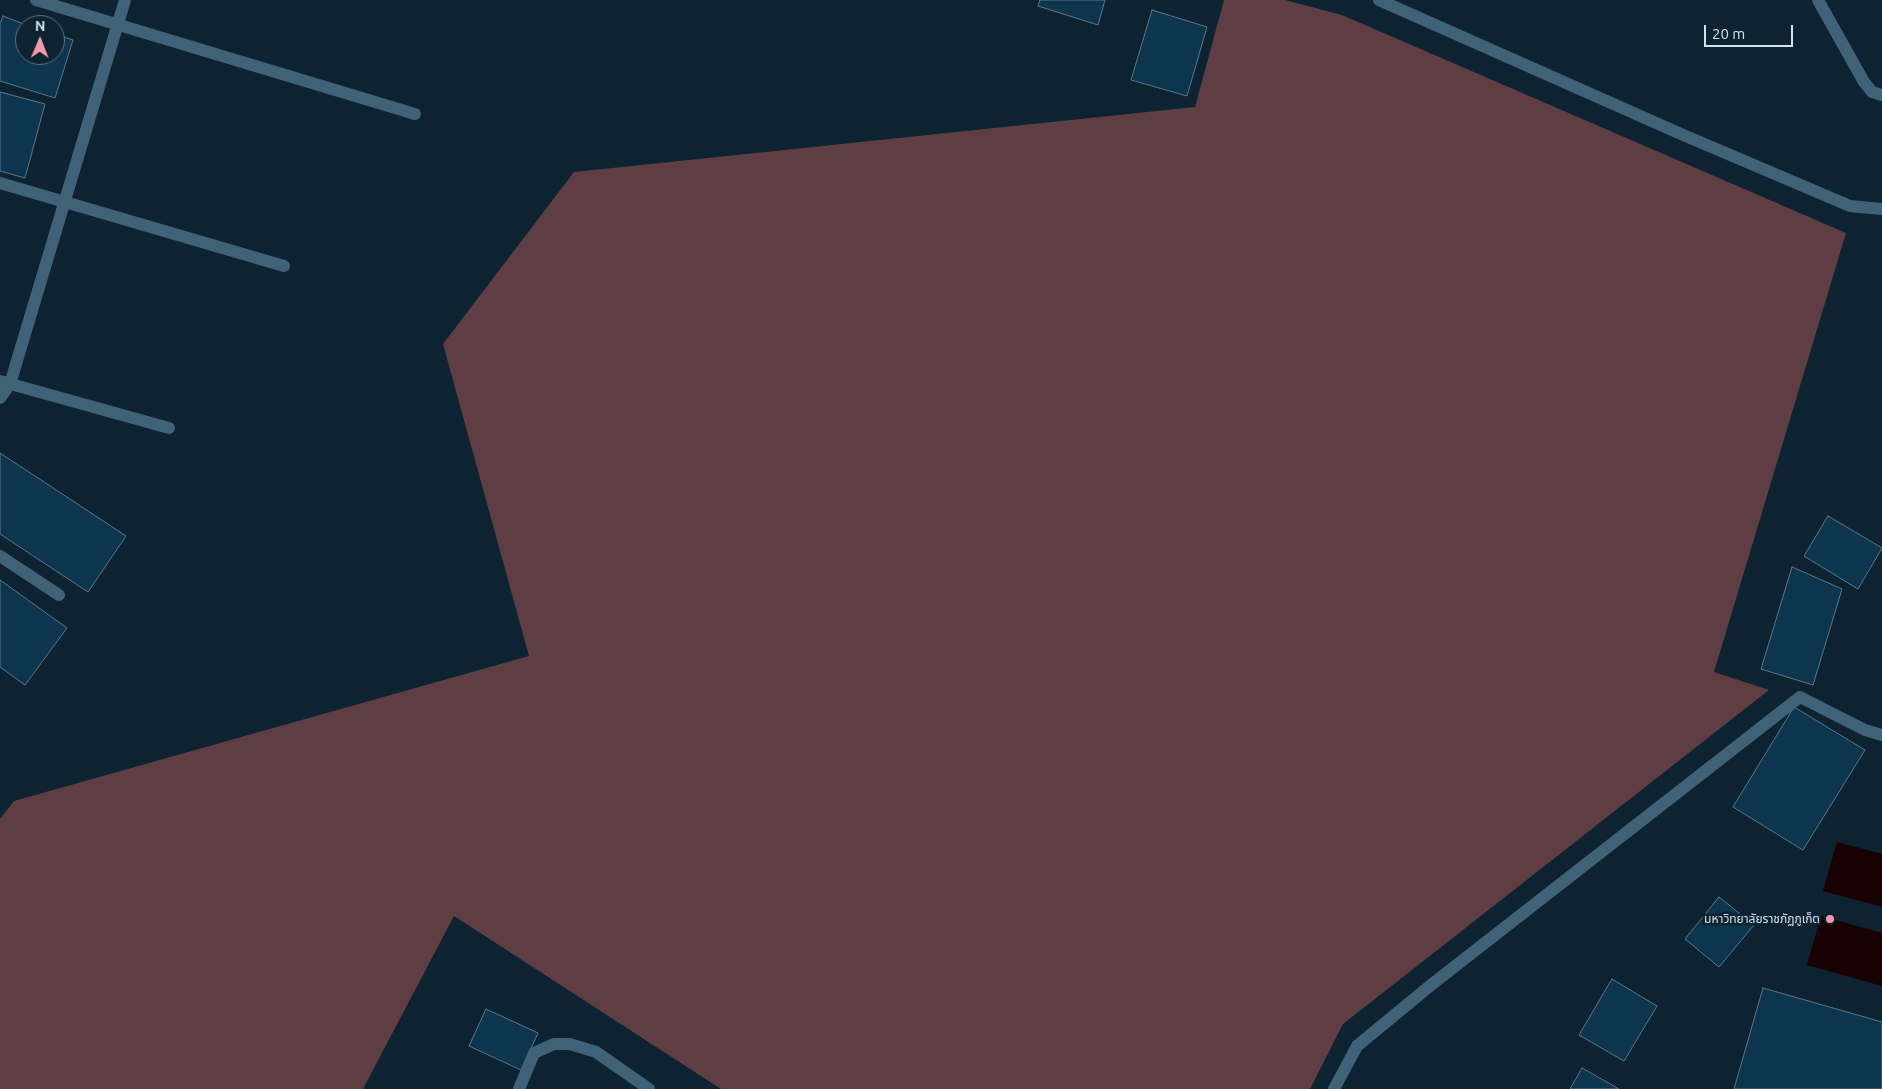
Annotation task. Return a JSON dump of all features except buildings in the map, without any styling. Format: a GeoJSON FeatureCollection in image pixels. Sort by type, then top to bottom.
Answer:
{"type":"FeatureCollection","features":[{"type":"Feature","properties":{"kind":"street"},"geometry":{"type":"LineString","coordinates":[[36,0],[117,26],[415,114]]}},
{"type":"Feature","properties":{"kind":"street"},"geometry":{"type":"LineString","coordinates":[[0,398],[64,203],[125,0]]}},
{"type":"Feature","properties":{"kind":"street"},"geometry":{"type":"LineString","coordinates":[[1379,0],[1672,130],[1850,206],[1882,210]]}},
{"type":"Feature","properties":{"kind":"street"},"geometry":{"type":"LineString","coordinates":[[1818,0],[1864,82],[1872,92],[1882,95]]}},
{"type":"Feature","properties":{"kind":"street"},"geometry":{"type":"LineString","coordinates":[[0,184],[284,266]]}},
{"type":"Feature","properties":{"kind":"street"},"geometry":{"type":"LineString","coordinates":[[5,382],[169,428]]}},
{"type":"Feature","properties":{"kind":"street"},"geometry":{"type":"LineString","coordinates":[[0,556],[60,596]]}},
{"type":"Feature","properties":{"kind":"street"},"geometry":{"type":"LineString","coordinates":[[1334,1089],[1357,1046],[1431,985],[1800,696],[1865,730],[1882,734]]}},
{"type":"Feature","properties":{"kind":"street"},"geometry":{"type":"LineString","coordinates":[[519,1089],[534,1053],[554,1044],[570,1044],[596,1052],[649,1089]]}},
{"type":"Feature","properties":{"kind":"shaded area"},"geometry":{"type":"Polygon","coordinates":[[[1224,0],[1285,0],[1342,15],[1846,233],[1714,672],[1769,690],[1343,1024],[1310,1089],[721,1089],[454,916],[363,1089],[0,1089],[0,819],[14,801],[529,656],[443,344],[574,172],[1195,107],[1224,0]]]}},
{"type":"Feature","properties":{"kind":"shaded area"},"geometry":{"type":"Polygon","coordinates":[[[1837,842],[1882,854],[1882,907],[1823,891],[1837,842]]]}},
{"type":"Feature","properties":{"kind":"shaded area"},"geometry":{"type":"Polygon","coordinates":[[[1821,916],[1882,933],[1882,986],[1807,965],[1821,916]]]}},
{"type":"Feature","properties":{"kind":"place","name":"มหาวิทยาลัยราชภัฏภูเก็ต"},"geometry":{"type":"Point","coordinates":[1830,919]}}]}
